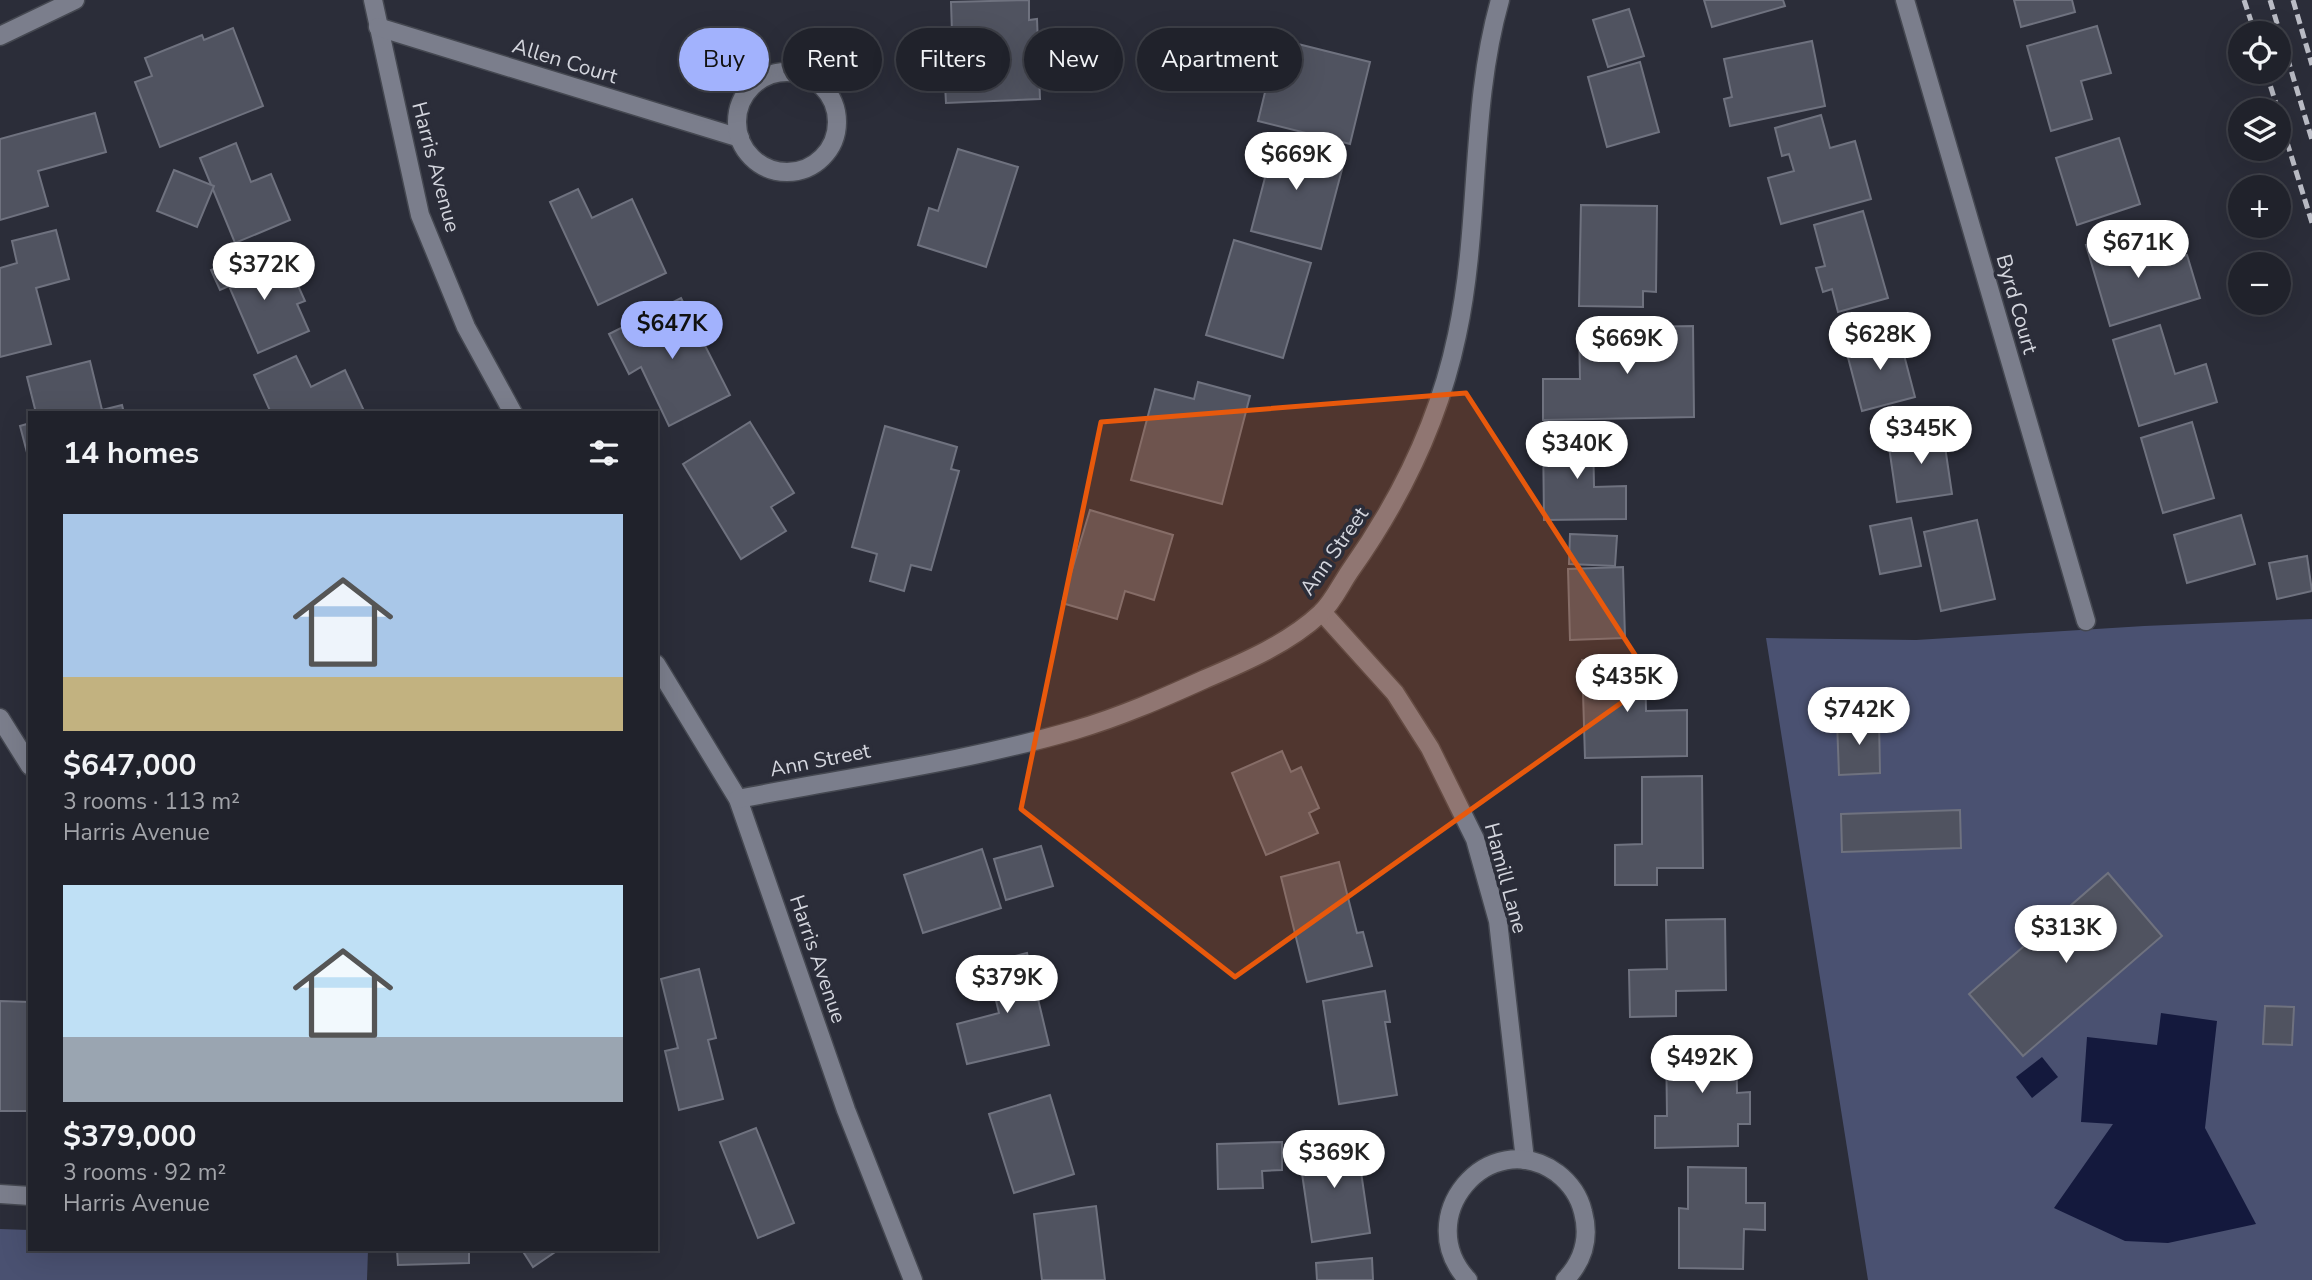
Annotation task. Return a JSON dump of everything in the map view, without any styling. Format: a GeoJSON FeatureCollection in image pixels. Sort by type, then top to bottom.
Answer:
{"type":"FeatureCollection","features":[{"type":"Feature","properties":{"kind":"street"},"geometry":{"type":"LineString","coordinates":[[0,36],[75,0]]}},
{"type":"Feature","properties":{"kind":"street","name":"Harris Avenue"},"geometry":{"type":"LineString","coordinates":[[373,0],[420,215],[466,327],[512,411]]}},
{"type":"Feature","properties":{"kind":"street","name":"Ann Street"},"geometry":{"type":"LineString","coordinates":[[738,799],[1009,747],[1076,730],[1142,708],[1258,656],[1322,612],[1382,525],[1423,444],[1442,391],[1465,289],[1483,89],[1492,28],[1500,0]]}},
{"type":"Feature","properties":{"kind":"street","name":"Byrd Court"},"geometry":{"type":"LineString","coordinates":[[1905,0],[2086,621]]}},
{"type":"Feature","properties":{"kind":"street","name":"Allen Court"},"geometry":{"type":"LineString","coordinates":[[378,27],[740,138]]}},
{"type":"Feature","properties":{"kind":"street"},"geometry":{"type":"LineString","coordinates":[[777,72],[795,72],[811,77],[825,88],[834,103],[838,120],[836,136],[830,150],[819,162],[804,170],[789,173],[773,170],[747,152],[740,138],[737,122],[740,105],[748,90],[761,79],[777,72]]}},
{"type":"Feature","properties":{"kind":"street","name":"Hamill Lane"},"geometry":{"type":"LineString","coordinates":[[1322,612],[1395,693],[1430,748],[1475,839],[1498,921],[1525,1160]]}},
{"type":"Feature","properties":{"kind":"street","name":"Harris Avenue"},"geometry":{"type":"LineString","coordinates":[[658,667],[738,799],[846,1110],[913,1280]]}},
{"type":"Feature","properties":{"kind":"street"},"geometry":{"type":"LineString","coordinates":[[0,718],[28,763]]}},
{"type":"Feature","properties":{"kind":"street"},"geometry":{"type":"LineString","coordinates":[[1468,1280],[1458,1269],[1449,1248],[1446,1226],[1452,1203],[1464,1184],[1481,1169],[1503,1161],[1525,1160],[1548,1167],[1567,1181],[1581,1201],[1587,1224],[1585,1248],[1575,1270],[1565,1280]]}},
{"type":"Feature","properties":{"kind":"street"},"geometry":{"type":"LineString","coordinates":[[0,1194],[28,1196]]}},
{"type":"Feature","properties":{"kind":"highlighted area"},"geometry":{"type":"Polygon","coordinates":[[[1466,393],[1652,681],[1235,977],[1021,809],[1101,422],[1466,393]]]}},
{"type":"Feature","properties":{"kind":"shaded area"},"geometry":{"type":"Polygon","coordinates":[[[2312,619],[2312,1280],[1868,1280],[1766,638],[1916,640],[2312,619]]]}},
{"type":"Feature","properties":{"kind":"shaded area"},"geometry":{"type":"Polygon","coordinates":[[[2161,1013],[2217,1021],[2205,1128],[2256,1224],[2168,1243],[2125,1241],[2054,1208],[2113,1124],[2081,1122],[2087,1037],[2157,1045],[2161,1013]]]}},
{"type":"Feature","properties":{"kind":"shaded area"},"geometry":{"type":"Polygon","coordinates":[[[2042,1057],[2058,1077],[2032,1098],[2016,1077],[2042,1057]]]}},
{"type":"Feature","properties":{"kind":"shaded area"},"geometry":{"type":"Polygon","coordinates":[[[0,1229],[28,1230],[28,1251],[368,1251],[367,1280],[0,1280],[0,1229]]]}},
{"type":"Feature","properties":{"kind":"building"},"geometry":{"type":"Polygon","coordinates":[[[1029,0],[1029,20],[1037,19],[1037,28],[1024,28],[1024,91],[1040,91],[1040,99],[946,103],[945,91],[1010,91],[1010,28],[952,28],[951,2],[1029,0]]]}},
{"type":"Feature","properties":{"kind":"building"},"geometry":{"type":"Polygon","coordinates":[[[1704,0],[1783,0],[1785,6],[1712,27],[1704,0]]]}},
{"type":"Feature","properties":{"kind":"building"},"geometry":{"type":"Polygon","coordinates":[[[2014,0],[2072,0],[2075,12],[2021,27],[2014,0]]]}},
{"type":"Feature","properties":{"kind":"building"},"geometry":{"type":"Polygon","coordinates":[[[1629,9],[1644,56],[1608,67],[1593,20],[1629,9]]]}},
{"type":"Feature","properties":{"kind":"building"},"geometry":{"type":"Polygon","coordinates":[[[2097,26],[2111,73],[2081,81],[2092,119],[2051,131],[2027,46],[2097,26]]]}},
{"type":"Feature","properties":{"kind":"building"},"geometry":{"type":"Polygon","coordinates":[[[233,28],[263,106],[160,147],[135,82],[152,76],[145,58],[202,35],[204,40],[233,28]]]}},
{"type":"Feature","properties":{"kind":"building"},"geometry":{"type":"Polygon","coordinates":[[[1812,41],[1825,106],[1730,126],[1724,99],[1732,97],[1724,59],[1812,41]]]}},
{"type":"Feature","properties":{"kind":"building"},"geometry":{"type":"Polygon","coordinates":[[[1302,45],[1370,62],[1350,144],[1258,121],[1265,91],[1302,91],[1302,45]]]}},
{"type":"Feature","properties":{"kind":"building"},"geometry":{"type":"Polygon","coordinates":[[[1640,62],[1659,132],[1607,147],[1588,77],[1640,62]]]}},
{"type":"Feature","properties":{"kind":"building"},"geometry":{"type":"Polygon","coordinates":[[[95,113],[106,152],[38,171],[48,206],[0,220],[0,139],[95,113]]]}},
{"type":"Feature","properties":{"kind":"building"},"geometry":{"type":"Polygon","coordinates":[[[1821,115],[1830,148],[1855,141],[1871,199],[1781,224],[1768,178],[1794,171],[1789,154],[1782,156],[1775,128],[1821,115]]]}},
{"type":"Feature","properties":{"kind":"building"},"geometry":{"type":"Polygon","coordinates":[[[1259,136],[1345,158],[1321,249],[1251,231],[1267,170],[1251,166],[1259,136]]]}},
{"type":"Feature","properties":{"kind":"building"},"geometry":{"type":"Polygon","coordinates":[[[2119,138],[2140,204],[2077,225],[2056,158],[2119,138]]]}},
{"type":"Feature","properties":{"kind":"building"},"geometry":{"type":"Polygon","coordinates":[[[236,143],[251,182],[271,174],[290,220],[235,243],[200,158],[236,143]]]}},
{"type":"Feature","properties":{"kind":"building"},"geometry":{"type":"Polygon","coordinates":[[[958,149],[1018,167],[986,267],[918,245],[929,208],[938,211],[958,149]]]}},
{"type":"Feature","properties":{"kind":"building"},"geometry":{"type":"Polygon","coordinates":[[[174,170],[214,186],[197,227],[157,211],[174,170]]]}},
{"type":"Feature","properties":{"kind":"building"},"geometry":{"type":"Polygon","coordinates":[[[578,189],[592,218],[632,199],[666,273],[598,305],[550,202],[578,189]]]}},
{"type":"Feature","properties":{"kind":"building"},"geometry":{"type":"Polygon","coordinates":[[[1581,205],[1657,206],[1656,292],[1643,291],[1643,307],[1579,306],[1581,205]]]}},
{"type":"Feature","properties":{"kind":"building"},"geometry":{"type":"Polygon","coordinates":[[[1863,211],[1888,298],[1838,312],[1832,289],[1823,292],[1816,268],[1825,266],[1814,225],[1863,211]]]}},
{"type":"Feature","properties":{"kind":"building"},"geometry":{"type":"Polygon","coordinates":[[[56,230],[69,279],[36,288],[51,344],[0,357],[0,268],[17,263],[12,241],[56,230]]]}},
{"type":"Feature","properties":{"kind":"building"},"geometry":{"type":"Polygon","coordinates":[[[2134,231],[2145,267],[2187,255],[2200,298],[2110,326],[2086,245],[2134,231]]]}},
{"type":"Feature","properties":{"kind":"building"},"geometry":{"type":"Polygon","coordinates":[[[1234,240],[1311,263],[1283,358],[1206,335],[1234,240]]]}},
{"type":"Feature","properties":{"kind":"building"},"geometry":{"type":"Polygon","coordinates":[[[250,253],[263,283],[291,270],[305,301],[297,304],[309,331],[258,353],[229,286],[220,290],[211,270],[250,253]]]}},
{"type":"Feature","properties":{"kind":"building"},"geometry":{"type":"Polygon","coordinates":[[[681,298],[730,395],[669,426],[641,367],[629,374],[609,334],[681,298]]]}},
{"type":"Feature","properties":{"kind":"building"},"geometry":{"type":"Polygon","coordinates":[[[2160,325],[2175,374],[2206,364],[2217,402],[2139,426],[2113,340],[2160,325]]]}},
{"type":"Feature","properties":{"kind":"building"},"geometry":{"type":"Polygon","coordinates":[[[1693,326],[1694,417],[1543,420],[1543,379],[1580,379],[1579,328],[1693,326]]]}},
{"type":"Feature","properties":{"kind":"building"},"geometry":{"type":"Polygon","coordinates":[[[1898,332],[1915,397],[1862,411],[1845,346],[1898,332]]]}},
{"type":"Feature","properties":{"kind":"building"},"geometry":{"type":"Polygon","coordinates":[[[296,356],[311,387],[345,370],[364,411],[270,411],[254,375],[296,356]]]}},
{"type":"Feature","properties":{"kind":"building"},"geometry":{"type":"Polygon","coordinates":[[[90,361],[102,410],[122,405],[124,411],[36,411],[27,377],[90,361]]]}},
{"type":"Feature","properties":{"kind":"building"},"geometry":{"type":"Polygon","coordinates":[[[1198,382],[1250,396],[1222,504],[1131,480],[1155,389],[1194,399],[1198,382]]]}},
{"type":"Feature","properties":{"kind":"building"},"geometry":{"type":"Polygon","coordinates":[[[750,422],[794,493],[771,507],[786,531],[741,559],[683,464],[750,422]]]}},
{"type":"Feature","properties":{"kind":"building"},"geometry":{"type":"Polygon","coordinates":[[[2192,422],[2214,498],[2163,513],[2141,438],[2192,422]]]}},
{"type":"Feature","properties":{"kind":"building"},"geometry":{"type":"Polygon","coordinates":[[[28,424],[28,456],[20,426],[28,424]]]}},
{"type":"Feature","properties":{"kind":"building"},"geometry":{"type":"Polygon","coordinates":[[[885,426],[957,447],[951,469],[959,471],[931,570],[911,565],[904,591],[870,581],[877,554],[852,547],[885,426]]]}},
{"type":"Feature","properties":{"kind":"building"},"geometry":{"type":"Polygon","coordinates":[[[1942,426],[1952,494],[1897,502],[1889,447],[1909,444],[1907,432],[1942,426]]]}},
{"type":"Feature","properties":{"kind":"building"},"geometry":{"type":"Polygon","coordinates":[[[1543,433],[1593,433],[1594,487],[1626,486],[1626,519],[1544,520],[1543,433]]]}},
{"type":"Feature","properties":{"kind":"building"},"geometry":{"type":"Polygon","coordinates":[[[1090,510],[1173,535],[1154,600],[1125,591],[1117,619],[1062,603],[1090,510]]]}},
{"type":"Feature","properties":{"kind":"building"},"geometry":{"type":"Polygon","coordinates":[[[2241,515],[2255,564],[2187,583],[2174,535],[2241,515]]]}},
{"type":"Feature","properties":{"kind":"building"},"geometry":{"type":"Polygon","coordinates":[[[1911,518],[1921,566],[1880,574],[1870,526],[1911,518]]]}},
{"type":"Feature","properties":{"kind":"building"},"geometry":{"type":"Polygon","coordinates":[[[1977,520],[1995,599],[1941,611],[1924,532],[1977,520]]]}},
{"type":"Feature","properties":{"kind":"building"},"geometry":{"type":"Polygon","coordinates":[[[1570,534],[1617,536],[1615,566],[1569,564],[1570,534]]]}},
{"type":"Feature","properties":{"kind":"building"},"geometry":{"type":"Polygon","coordinates":[[[2307,556],[2312,591],[2277,599],[2269,563],[2307,556]]]}},
{"type":"Feature","properties":{"kind":"building"},"geometry":{"type":"Polygon","coordinates":[[[1623,567],[1625,638],[1570,640],[1568,569],[1623,567]]]}},
{"type":"Feature","properties":{"kind":"building"},"geometry":{"type":"Polygon","coordinates":[[[1645,658],[1646,711],[1687,710],[1687,756],[1585,758],[1582,660],[1645,658]]]}},
{"type":"Feature","properties":{"kind":"building"},"geometry":{"type":"Polygon","coordinates":[[[1879,720],[1880,773],[1839,775],[1837,721],[1879,720]]]}},
{"type":"Feature","properties":{"kind":"building"},"geometry":{"type":"Polygon","coordinates":[[[1282,751],[1291,772],[1301,767],[1319,808],[1309,813],[1318,833],[1266,855],[1232,773],[1282,751]]]}},
{"type":"Feature","properties":{"kind":"building"},"geometry":{"type":"Polygon","coordinates":[[[1702,776],[1703,868],[1657,868],[1657,885],[1615,885],[1615,845],[1642,844],[1642,777],[1702,776]]]}},
{"type":"Feature","properties":{"kind":"building"},"geometry":{"type":"Polygon","coordinates":[[[1960,810],[1961,848],[1842,852],[1841,814],[1960,810]]]}},
{"type":"Feature","properties":{"kind":"building"},"geometry":{"type":"Polygon","coordinates":[[[1041,846],[1053,886],[1006,900],[994,859],[1041,846]]]}},
{"type":"Feature","properties":{"kind":"building"},"geometry":{"type":"Polygon","coordinates":[[[982,849],[1001,908],[923,933],[904,875],[982,849]]]}},
{"type":"Feature","properties":{"kind":"building"},"geometry":{"type":"Polygon","coordinates":[[[1339,862],[1357,933],[1363,932],[1372,966],[1307,982],[1281,877],[1339,862]]]}},
{"type":"Feature","properties":{"kind":"building"},"geometry":{"type":"Polygon","coordinates":[[[2108,873],[2162,936],[2023,1056],[1969,994],[2108,873]]]}},
{"type":"Feature","properties":{"kind":"building"},"geometry":{"type":"Polygon","coordinates":[[[1725,919],[1726,990],[1676,991],[1676,1016],[1630,1017],[1629,970],[1667,969],[1666,920],[1725,919]]]}},
{"type":"Feature","properties":{"kind":"building"},"geometry":{"type":"Polygon","coordinates":[[[1027,953],[1049,1045],[967,1064],[957,1024],[999,1013],[987,963],[1027,953]]]}},
{"type":"Feature","properties":{"kind":"building"},"geometry":{"type":"Polygon","coordinates":[[[699,969],[716,1038],[708,1040],[723,1099],[679,1110],[665,1051],[678,1048],[661,979],[699,969]]]}},
{"type":"Feature","properties":{"kind":"building"},"geometry":{"type":"Polygon","coordinates":[[[1385,991],[1390,1022],[1385,1022],[1397,1095],[1339,1104],[1323,1001],[1385,991]]]}},
{"type":"Feature","properties":{"kind":"building"},"geometry":{"type":"Polygon","coordinates":[[[0,1001],[28,1002],[28,1111],[0,1111],[0,1001]]]}},
{"type":"Feature","properties":{"kind":"building"},"geometry":{"type":"Polygon","coordinates":[[[2265,1006],[2294,1007],[2292,1045],[2263,1044],[2265,1006]]]}},
{"type":"Feature","properties":{"kind":"building"},"geometry":{"type":"Polygon","coordinates":[[[1736,1037],[1737,1093],[1750,1092],[1750,1124],[1738,1124],[1738,1146],[1655,1148],[1655,1116],[1667,1116],[1666,1038],[1736,1037]]]}},
{"type":"Feature","properties":{"kind":"building"},"geometry":{"type":"Polygon","coordinates":[[[1050,1095],[1074,1174],[1014,1193],[989,1114],[1050,1095]]]}},
{"type":"Feature","properties":{"kind":"building"},"geometry":{"type":"Polygon","coordinates":[[[756,1128],[794,1223],[758,1238],[720,1142],[756,1128]]]}},
{"type":"Feature","properties":{"kind":"building"},"geometry":{"type":"Polygon","coordinates":[[[1356,1138],[1370,1233],[1312,1242],[1298,1146],[1356,1138]]]}},
{"type":"Feature","properties":{"kind":"building"},"geometry":{"type":"Polygon","coordinates":[[[1282,1142],[1282,1170],[1262,1171],[1263,1188],[1218,1189],[1217,1144],[1282,1142]]]}},
{"type":"Feature","properties":{"kind":"building"},"geometry":{"type":"Polygon","coordinates":[[[1688,1167],[1746,1168],[1746,1203],[1765,1203],[1765,1230],[1744,1229],[1743,1269],[1679,1268],[1679,1208],[1688,1209],[1688,1167]]]}},
{"type":"Feature","properties":{"kind":"building"},"geometry":{"type":"Polygon","coordinates":[[[1096,1206],[1105,1280],[1042,1280],[1034,1214],[1096,1206]]]}},
{"type":"Feature","properties":{"kind":"building"},"geometry":{"type":"Polygon","coordinates":[[[397,1251],[469,1251],[469,1263],[398,1265],[397,1251]]]}},
{"type":"Feature","properties":{"kind":"building"},"geometry":{"type":"Polygon","coordinates":[[[523,1251],[557,1251],[533,1267],[523,1251]]]}},
{"type":"Feature","properties":{"kind":"building"},"geometry":{"type":"Polygon","coordinates":[[[1372,1258],[1373,1280],[1317,1280],[1316,1263],[1372,1258]]]}},
{"type":"Feature","properties":{"kind":"railway"},"geometry":{"type":"LineString","coordinates":[[2244,0],[2251,21]]}},
{"type":"Feature","properties":{"kind":"railway"},"geometry":{"type":"LineString","coordinates":[[2270,0],[2312,140]]}},
{"type":"Feature","properties":{"kind":"railway"},"geometry":{"type":"LineString","coordinates":[[2293,0],[2312,65]]}},
{"type":"Feature","properties":{"kind":"railway"},"geometry":{"type":"LineString","coordinates":[[2270,84],[2274,98]]}},
{"type":"Feature","properties":{"kind":"railway"},"geometry":{"type":"LineString","coordinates":[[2291,155],[2312,223]]}}]}
